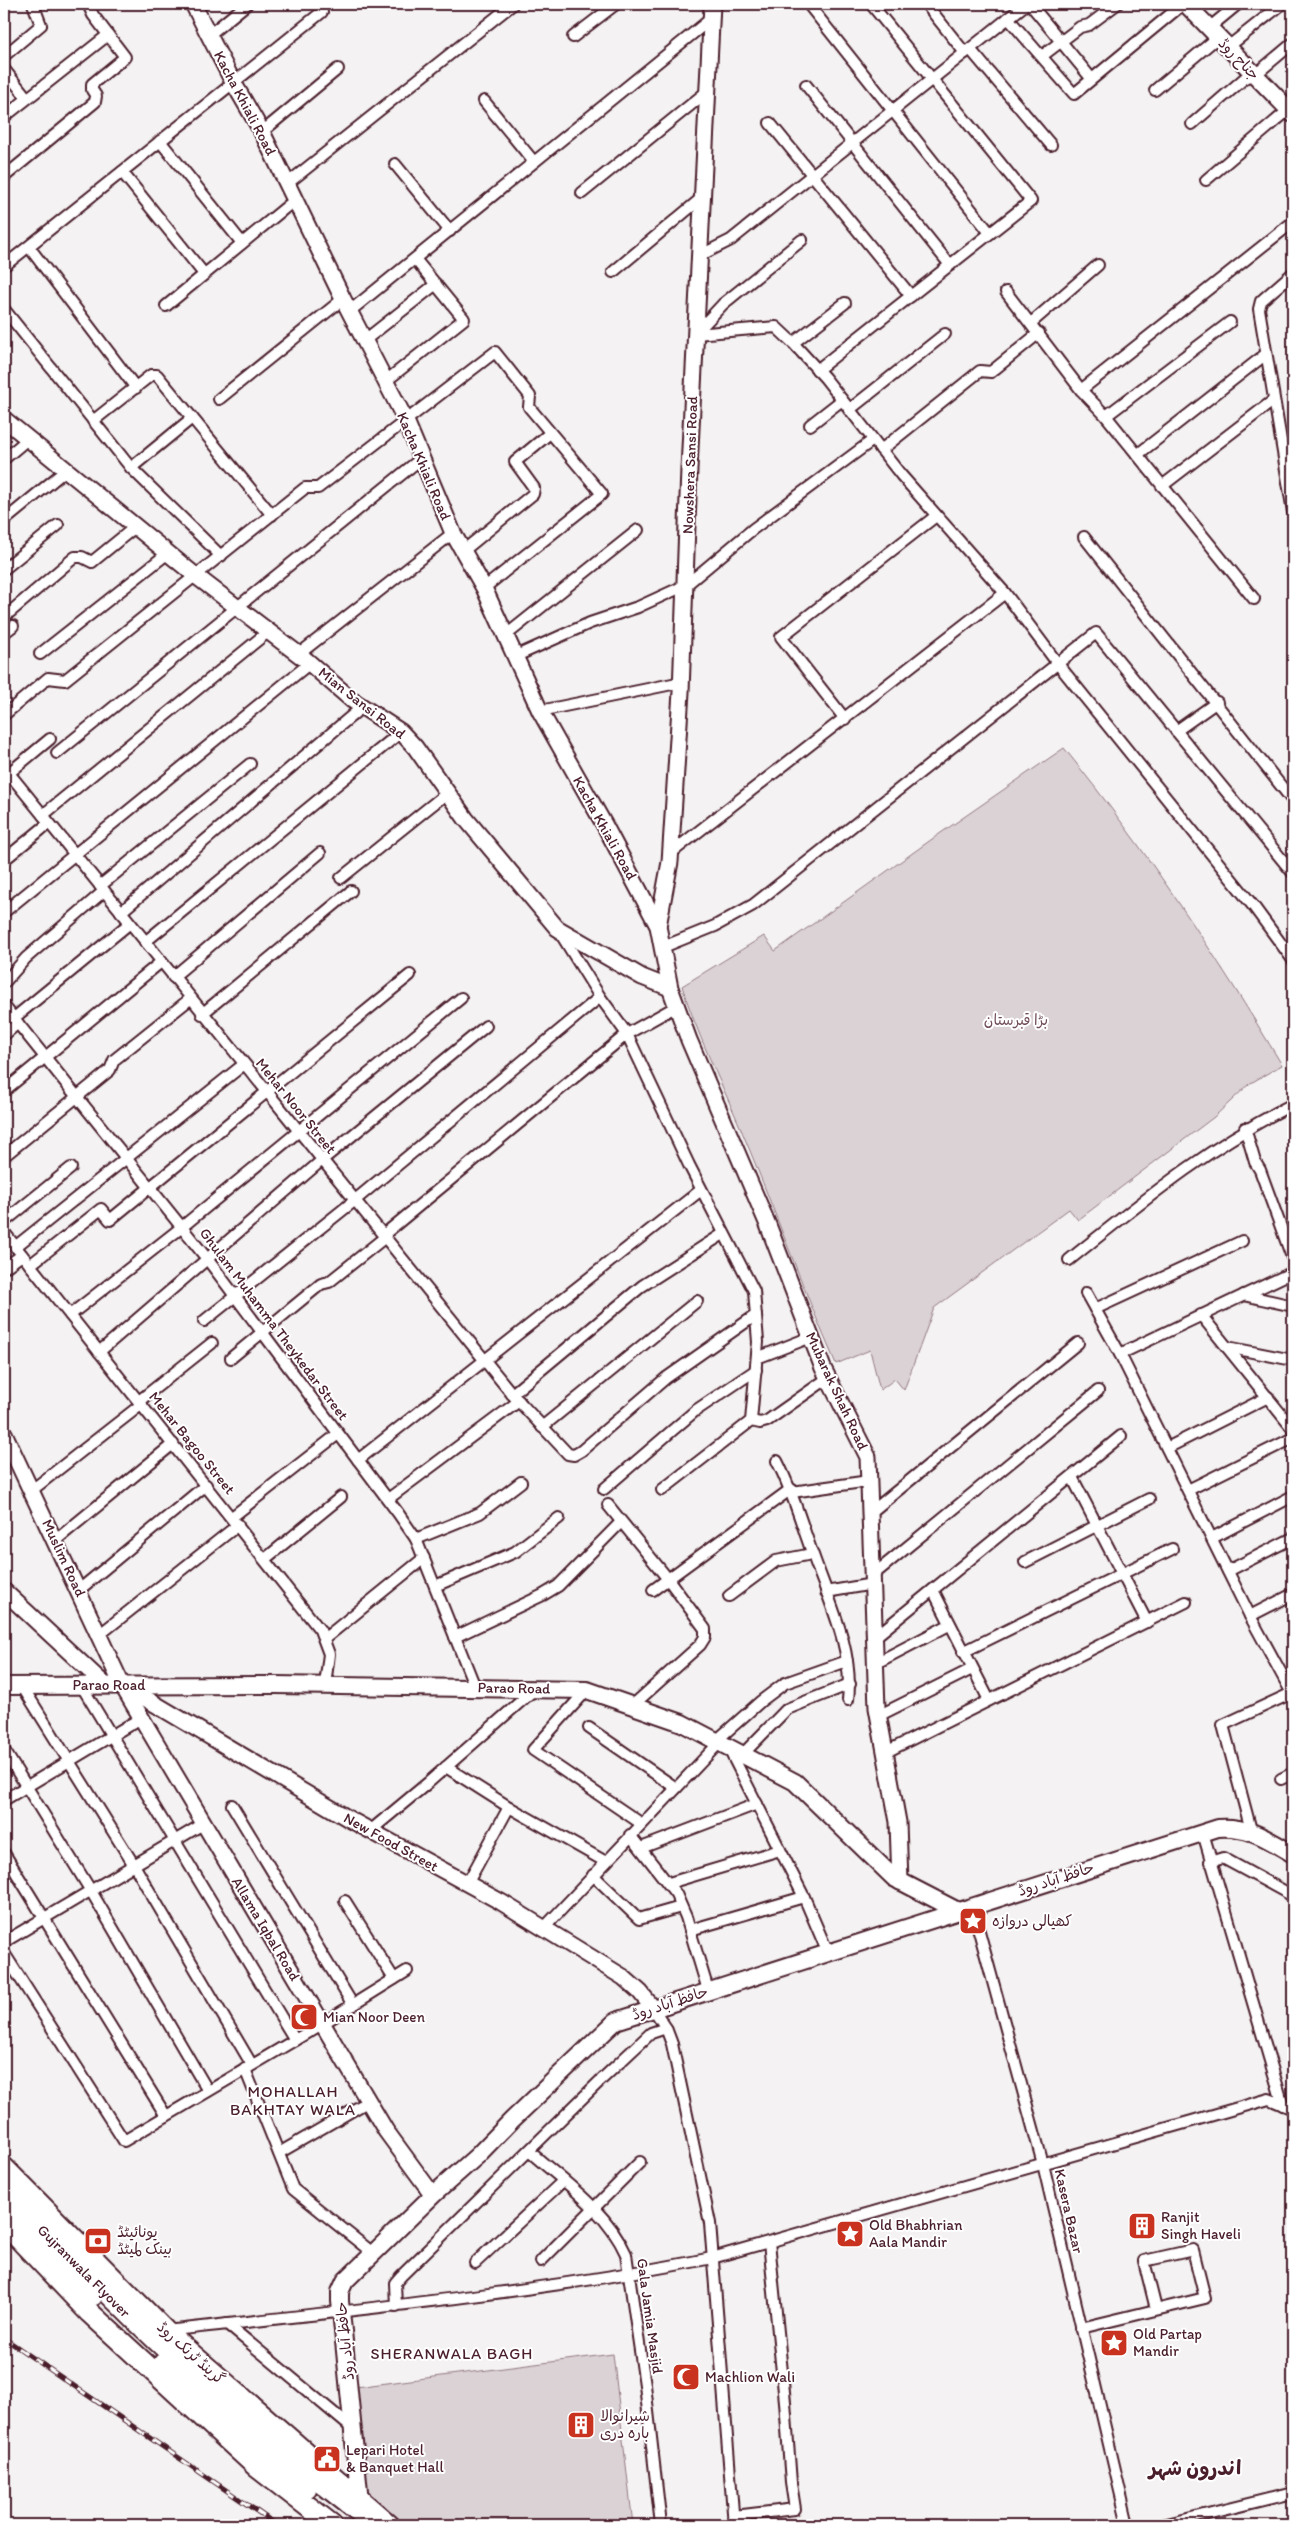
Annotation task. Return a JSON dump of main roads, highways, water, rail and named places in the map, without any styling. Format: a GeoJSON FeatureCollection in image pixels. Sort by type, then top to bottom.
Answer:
{"type":"FeatureCollection","features":[{"type":"Feature","properties":{"kind":"highway","name":"گرینڈ ٹرنک روڈ"},"geometry":{"type":"LineString","coordinates":[[4,2168],[165,2331],[360,2502],[389,2525]]}},
{"type":"Feature","properties":{"kind":"highway"},"geometry":{"type":"LineString","coordinates":[[4,2223],[90,2313],[257,2468],[332,2525]]}},
{"type":"Feature","properties":{"kind":"main road","name":"جناح روڈ"},"geometry":{"type":"LineString","coordinates":[[1184,4],[1292,110]]}},
{"type":"Feature","properties":{"kind":"main road","name":"Parao Road"},"geometry":{"type":"LineString","coordinates":[[4,1686],[325,1685],[587,1690],[682,1723],[795,1782],[900,1882],[964,1909]]}},
{"type":"Feature","properties":{"kind":"main road","name":"حافظ آباد روڈ"},"geometry":{"type":"LineString","coordinates":[[360,2502],[341,2313],[340,2292],[345,2281],[353,2271],[374,2254],[433,2195],[478,2156],[604,2030],[616,2021],[1218,1828],[1235,1827],[1251,1830],[1293,1854]]}},
{"type":"Feature","properties":{"kind":"main road","name":"Gujranwala Flyover"},"geometry":{"type":"LineString","coordinates":[[4,2188],[111,2299],[176,2361],[310,2477],[373,2525]]}},
{"type":"Feature","properties":{"kind":"main road","name":"Gujranwala Flyover"},"geometry":{"type":"LineString","coordinates":[[4,2205],[68,2273],[193,2393],[246,2441],[355,2525]]}},
{"type":"Feature","properties":{"kind":"railway"},"geometry":{"type":"LineString","coordinates":[[4,2338],[277,2525]]}},
{"type":"Feature","properties":{"kind":"place","name":"کھیالی دروازہ"},"geometry":{"type":"Point","coordinates":[973,1921]}},
{"type":"Feature","properties":{"kind":"place","name":"Mian Noor Deen"},"geometry":{"type":"Point","coordinates":[304,2017]}},
{"type":"Feature","properties":{"kind":"place","name":"Ranjit Singh Haveli"},"geometry":{"type":"Point","coordinates":[1142,2226]}},
{"type":"Feature","properties":{"kind":"place","name":"Old Bhabhrian Aala Mandir"},"geometry":{"type":"Point","coordinates":[850,2234]}},
{"type":"Feature","properties":{"kind":"place","name":"یونائیٹڈ بینک لمیٹڈ"},"geometry":{"type":"Point","coordinates":[98,2241]}},
{"type":"Feature","properties":{"kind":"place","name":"Old Partap Mandir"},"geometry":{"type":"Point","coordinates":[1114,2343]}},
{"type":"Feature","properties":{"kind":"place","name":"Machlion Wali"},"geometry":{"type":"Point","coordinates":[686,2377]}},
{"type":"Feature","properties":{"kind":"place","name":"شیرانوالا بارہ دری"},"geometry":{"type":"Point","coordinates":[581,2425]}},
{"type":"Feature","properties":{"kind":"place","name":"Lepari Hotel & Banquet Hall"},"geometry":{"type":"Point","coordinates":[327,2459]}},
{"type":"Feature","properties":{"kind":"district","name":"MOHALLAH BAKHTAY WALA"},"geometry":{"type":"Point","coordinates":[293,2100]}},
{"type":"Feature","properties":{"kind":"district","name":"SHERANWALA BAGH"},"geometry":{"type":"Point","coordinates":[452,2353]}},
{"type":"Feature","properties":{"kind":"district","name":"اندرون شہر"},"geometry":{"type":"Point","coordinates":[1195,2468]}},
{"type":"Feature","properties":{"kind":"park label","name":"بڑا قبرستان"},"geometry":{"type":"Point","coordinates":[1016,1020]}}]}
